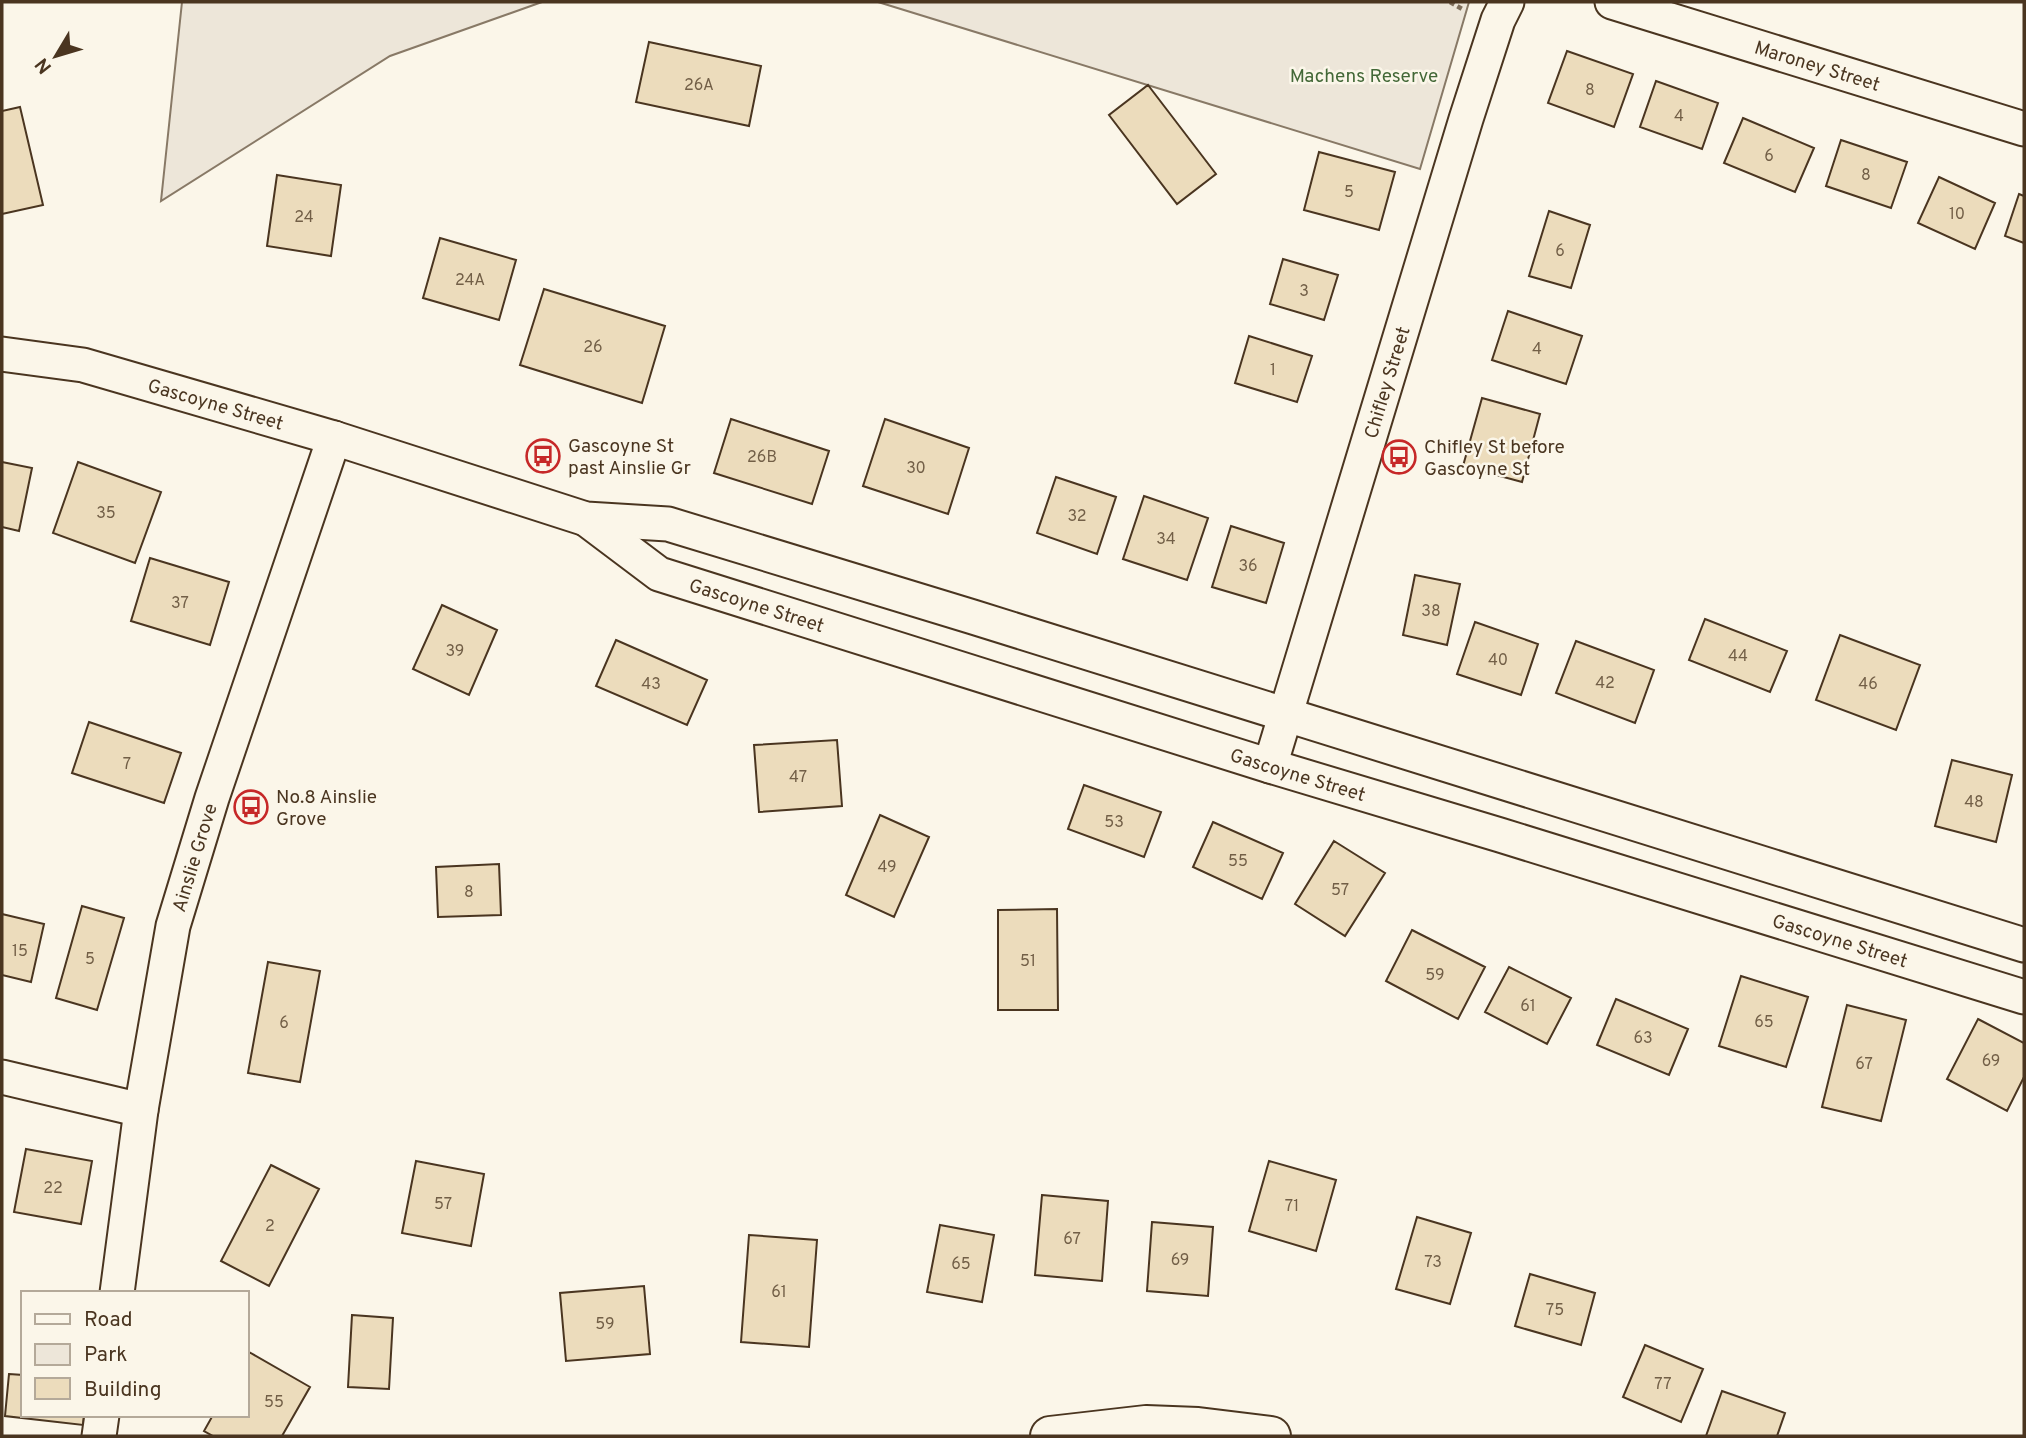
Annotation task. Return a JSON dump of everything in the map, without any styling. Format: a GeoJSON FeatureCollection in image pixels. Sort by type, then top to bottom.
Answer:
{"type":"FeatureCollection","features":[{"type":"Feature","properties":{"kind":"street","name":"Chifley Street"},"geometry":{"type":"LineString","coordinates":[[1270,766],[1461,133],[1498,20],[1507,2]]}},
{"type":"Feature","properties":{"kind":"street","name":"Maroney Street"},"geometry":{"type":"LineString","coordinates":[[1612,2],[2024,129]]}},
{"type":"Feature","properties":{"kind":"street","name":"Gascoyne Street"},"geometry":{"type":"LineString","coordinates":[[2,354],[83,365],[334,438],[586,519],[668,524],[2024,945]]}},
{"type":"Feature","properties":{"kind":"street","name":"Ainslie Grove"},"geometry":{"type":"LineString","coordinates":[[117,1291],[141,1110],[173,926],[212,798],[334,438]]}},
{"type":"Feature","properties":{"kind":"street","name":"Gascoyne Street"},"geometry":{"type":"LineString","coordinates":[[586,519],[659,574],[846,635],[2024,997]]}},
{"type":"Feature","properties":{"kind":"street"},"geometry":{"type":"LineString","coordinates":[[2,1077],[141,1110]]}},
{"type":"Feature","properties":{"kind":"street"},"geometry":{"type":"LineString","coordinates":[[99,1436],[102,1417]]}},
{"type":"Feature","properties":{"kind":"street"},"geometry":{"type":"LineString","coordinates":[[1050,1436],[1146,1425],[1198,1427],[1271,1436]]}},
{"type":"Feature","properties":{"kind":"green space"},"geometry":{"type":"Polygon","coordinates":[[[182,2],[542,2],[390,56],[161,201],[182,2]]]}},
{"type":"Feature","properties":{"kind":"green space","name":"Machens Reserve"},"geometry":{"type":"Polygon","coordinates":[[[878,2],[1469,2],[1420,169],[878,2]]]}},
{"type":"Feature","properties":{"kind":"building"},"geometry":{"type":"Polygon","coordinates":[[[649,42],[761,66],[749,126],[636,102],[649,42]]]}},
{"type":"Feature","properties":{"kind":"building"},"geometry":{"type":"Polygon","coordinates":[[[1567,51],[1633,74],[1614,127],[1548,103],[1567,51]]]}},
{"type":"Feature","properties":{"kind":"building"},"geometry":{"type":"Polygon","coordinates":[[[1656,81],[1718,103],[1702,149],[1640,127],[1656,81]]]}},
{"type":"Feature","properties":{"kind":"building"},"geometry":{"type":"Polygon","coordinates":[[[1148,85],[1216,174],[1177,204],[1109,115],[1148,85]]]}},
{"type":"Feature","properties":{"kind":"building"},"geometry":{"type":"Polygon","coordinates":[[[20,107],[43,205],[2,214],[2,111],[20,107]]]}},
{"type":"Feature","properties":{"kind":"building"},"geometry":{"type":"Polygon","coordinates":[[[1743,118],[1814,148],[1795,192],[1724,163],[1743,118]]]}},
{"type":"Feature","properties":{"kind":"building"},"geometry":{"type":"Polygon","coordinates":[[[1841,140],[1907,162],[1891,208],[1826,186],[1841,140]]]}},
{"type":"Feature","properties":{"kind":"building"},"geometry":{"type":"Polygon","coordinates":[[[1319,152],[1395,172],[1379,230],[1304,210],[1319,152]]]}},
{"type":"Feature","properties":{"kind":"building"},"geometry":{"type":"Polygon","coordinates":[[[277,175],[341,185],[331,256],[267,246],[277,175]]]}},
{"type":"Feature","properties":{"kind":"building"},"geometry":{"type":"Polygon","coordinates":[[[1939,177],[1995,203],[1975,249],[1918,223],[1939,177]]]}},
{"type":"Feature","properties":{"kind":"building"},"geometry":{"type":"Polygon","coordinates":[[[2019,194],[2024,196],[2024,243],[2005,236],[2019,194]]]}},
{"type":"Feature","properties":{"kind":"building"},"geometry":{"type":"Polygon","coordinates":[[[1549,211],[1590,225],[1571,288],[1529,276],[1549,211]]]}},
{"type":"Feature","properties":{"kind":"building"},"geometry":{"type":"Polygon","coordinates":[[[440,238],[516,260],[499,320],[423,298],[440,238]]]}},
{"type":"Feature","properties":{"kind":"building"},"geometry":{"type":"Polygon","coordinates":[[[1283,259],[1338,275],[1324,320],[1270,304],[1283,259]]]}},
{"type":"Feature","properties":{"kind":"building"},"geometry":{"type":"Polygon","coordinates":[[[544,289],[665,326],[642,403],[520,365],[544,289]]]}},
{"type":"Feature","properties":{"kind":"building"},"geometry":{"type":"Polygon","coordinates":[[[1508,311],[1582,336],[1566,384],[1492,360],[1508,311]]]}},
{"type":"Feature","properties":{"kind":"building"},"geometry":{"type":"Polygon","coordinates":[[[1249,336],[1312,356],[1297,402],[1235,383],[1249,336]]]}},
{"type":"Feature","properties":{"kind":"building"},"geometry":{"type":"Polygon","coordinates":[[[1482,398],[1540,414],[1522,482],[1463,466],[1482,398]]]}},
{"type":"Feature","properties":{"kind":"building"},"geometry":{"type":"Polygon","coordinates":[[[731,419],[829,451],[812,504],[714,473],[731,419]]]}},
{"type":"Feature","properties":{"kind":"building"},"geometry":{"type":"Polygon","coordinates":[[[885,419],[969,448],[948,514],[863,486],[885,419]]]}},
{"type":"Feature","properties":{"kind":"building"},"geometry":{"type":"Polygon","coordinates":[[[2,462],[32,468],[19,531],[2,527],[2,462]]]}},
{"type":"Feature","properties":{"kind":"building"},"geometry":{"type":"Polygon","coordinates":[[[78,462],[161,492],[135,563],[53,533],[78,462]]]}},
{"type":"Feature","properties":{"kind":"building"},"geometry":{"type":"Polygon","coordinates":[[[1056,477],[1116,497],[1097,554],[1037,533],[1056,477]]]}},
{"type":"Feature","properties":{"kind":"building"},"geometry":{"type":"Polygon","coordinates":[[[1144,496],[1208,518],[1187,580],[1123,559],[1144,496]]]}},
{"type":"Feature","properties":{"kind":"building"},"geometry":{"type":"Polygon","coordinates":[[[1231,526],[1284,543],[1266,603],[1212,587],[1231,526]]]}},
{"type":"Feature","properties":{"kind":"building"},"geometry":{"type":"Polygon","coordinates":[[[150,558],[229,582],[210,645],[131,621],[150,558]]]}},
{"type":"Feature","properties":{"kind":"building"},"geometry":{"type":"Polygon","coordinates":[[[1415,575],[1460,584],[1447,645],[1403,635],[1415,575]]]}},
{"type":"Feature","properties":{"kind":"building"},"geometry":{"type":"Polygon","coordinates":[[[442,605],[497,630],[469,695],[413,669],[442,605]]]}},
{"type":"Feature","properties":{"kind":"building"},"geometry":{"type":"Polygon","coordinates":[[[1705,619],[1787,651],[1770,692],[1689,660],[1705,619]]]}},
{"type":"Feature","properties":{"kind":"building"},"geometry":{"type":"Polygon","coordinates":[[[1475,622],[1538,644],[1521,695],[1457,674],[1475,622]]]}},
{"type":"Feature","properties":{"kind":"building"},"geometry":{"type":"Polygon","coordinates":[[[1840,635],[1920,665],[1896,730],[1816,700],[1840,635]]]}},
{"type":"Feature","properties":{"kind":"building"},"geometry":{"type":"Polygon","coordinates":[[[616,640],[707,680],[687,725],[596,686],[616,640]]]}},
{"type":"Feature","properties":{"kind":"building"},"geometry":{"type":"Polygon","coordinates":[[[1576,641],[1654,670],[1635,723],[1556,693],[1576,641]]]}},
{"type":"Feature","properties":{"kind":"building"},"geometry":{"type":"Polygon","coordinates":[[[89,722],[181,753],[164,803],[72,773],[89,722]]]}},
{"type":"Feature","properties":{"kind":"building"},"geometry":{"type":"Polygon","coordinates":[[[837,740],[842,806],[759,812],[754,745],[837,740]]]}},
{"type":"Feature","properties":{"kind":"building"},"geometry":{"type":"Polygon","coordinates":[[[1952,760],[2012,775],[1996,842],[1935,826],[1952,760]]]}},
{"type":"Feature","properties":{"kind":"building"},"geometry":{"type":"Polygon","coordinates":[[[1084,785],[1161,812],[1144,857],[1068,829],[1084,785]]]}},
{"type":"Feature","properties":{"kind":"building"},"geometry":{"type":"Polygon","coordinates":[[[880,815],[929,837],[894,917],[846,895],[880,815]]]}},
{"type":"Feature","properties":{"kind":"building"},"geometry":{"type":"Polygon","coordinates":[[[1213,822],[1283,853],[1262,899],[1193,867],[1213,822]]]}},
{"type":"Feature","properties":{"kind":"building"},"geometry":{"type":"Polygon","coordinates":[[[1334,841],[1385,873],[1345,936],[1295,904],[1334,841]]]}},
{"type":"Feature","properties":{"kind":"building"},"geometry":{"type":"Polygon","coordinates":[[[499,864],[501,915],[438,917],[436,867],[499,864]]]}},
{"type":"Feature","properties":{"kind":"building"},"geometry":{"type":"Polygon","coordinates":[[[82,906],[124,918],[97,1010],[56,998],[82,906]]]}},
{"type":"Feature","properties":{"kind":"building"},"geometry":{"type":"Polygon","coordinates":[[[1057,909],[1058,1010],[998,1010],[998,910],[1057,909]]]}},
{"type":"Feature","properties":{"kind":"building"},"geometry":{"type":"Polygon","coordinates":[[[2,914],[44,924],[31,982],[2,975],[2,914]]]}},
{"type":"Feature","properties":{"kind":"building"},"geometry":{"type":"Polygon","coordinates":[[[1412,930],[1485,967],[1458,1019],[1386,981],[1412,930]]]}},
{"type":"Feature","properties":{"kind":"building"},"geometry":{"type":"Polygon","coordinates":[[[268,962],[320,971],[300,1082],[248,1073],[268,962]]]}},
{"type":"Feature","properties":{"kind":"building"},"geometry":{"type":"Polygon","coordinates":[[[1509,967],[1571,998],[1547,1044],[1485,1012],[1509,967]]]}},
{"type":"Feature","properties":{"kind":"building"},"geometry":{"type":"Polygon","coordinates":[[[1741,976],[1808,997],[1786,1067],[1719,1046],[1741,976]]]}},
{"type":"Feature","properties":{"kind":"building"},"geometry":{"type":"Polygon","coordinates":[[[1616,999],[1688,1029],[1669,1075],[1597,1045],[1616,999]]]}},
{"type":"Feature","properties":{"kind":"building"},"geometry":{"type":"Polygon","coordinates":[[[1847,1005],[1906,1020],[1881,1121],[1822,1107],[1847,1005]]]}},
{"type":"Feature","properties":{"kind":"building"},"geometry":{"type":"Polygon","coordinates":[[[1978,1019],[2024,1043],[2024,1077],[2007,1111],[1947,1079],[1978,1019]]]}},
{"type":"Feature","properties":{"kind":"building"},"geometry":{"type":"Polygon","coordinates":[[[26,1149],[92,1161],[81,1224],[14,1212],[26,1149]]]}},
{"type":"Feature","properties":{"kind":"building"},"geometry":{"type":"Polygon","coordinates":[[[416,1161],[484,1174],[471,1246],[402,1233],[416,1161]]]}},
{"type":"Feature","properties":{"kind":"building"},"geometry":{"type":"Polygon","coordinates":[[[1269,1161],[1336,1180],[1316,1251],[1249,1231],[1269,1161]]]}},
{"type":"Feature","properties":{"kind":"building"},"geometry":{"type":"Polygon","coordinates":[[[271,1165],[319,1189],[269,1286],[221,1261],[271,1165]]]}},
{"type":"Feature","properties":{"kind":"building"},"geometry":{"type":"Polygon","coordinates":[[[1042,1195],[1108,1201],[1102,1281],[1035,1275],[1042,1195]]]}},
{"type":"Feature","properties":{"kind":"building"},"geometry":{"type":"Polygon","coordinates":[[[1417,1217],[1471,1233],[1450,1304],[1396,1289],[1417,1217]]]}},
{"type":"Feature","properties":{"kind":"building"},"geometry":{"type":"Polygon","coordinates":[[[1152,1222],[1213,1227],[1208,1296],[1147,1291],[1152,1222]]]}},
{"type":"Feature","properties":{"kind":"building"},"geometry":{"type":"Polygon","coordinates":[[[940,1225],[994,1235],[982,1302],[927,1292],[940,1225]]]}},
{"type":"Feature","properties":{"kind":"building"},"geometry":{"type":"Polygon","coordinates":[[[749,1235],[817,1240],[809,1347],[741,1342],[749,1235]]]}},
{"type":"Feature","properties":{"kind":"building"},"geometry":{"type":"Polygon","coordinates":[[[1530,1274],[1595,1293],[1581,1345],[1515,1326],[1530,1274]]]}},
{"type":"Feature","properties":{"kind":"building"},"geometry":{"type":"Polygon","coordinates":[[[644,1286],[650,1354],[566,1361],[560,1293],[644,1286]]]}},
{"type":"Feature","properties":{"kind":"building"},"geometry":{"type":"Polygon","coordinates":[[[352,1315],[393,1318],[389,1389],[348,1387],[352,1315]]]}},
{"type":"Feature","properties":{"kind":"building"},"geometry":{"type":"Polygon","coordinates":[[[1645,1345],[1703,1369],[1681,1422],[1623,1397],[1645,1345]]]}},
{"type":"Feature","properties":{"kind":"building"},"geometry":{"type":"Polygon","coordinates":[[[249,1352],[310,1387],[282,1436],[213,1436],[204,1431],[212,1417],[248,1417],[249,1352]]]}},
{"type":"Feature","properties":{"kind":"building"},"geometry":{"type":"Polygon","coordinates":[[[9,1374],[21,1375],[21,1417],[84,1417],[83,1425],[5,1416],[9,1374]]]}},
{"type":"Feature","properties":{"kind":"building"},"geometry":{"type":"Polygon","coordinates":[[[1722,1391],[1785,1413],[1777,1436],[1706,1436],[1722,1391]]]}},
{"type":"Feature","properties":{"kind":"place","name":"Gascoyne St past Ainslie Gr"},"geometry":{"type":"Point","coordinates":[543,456]}},
{"type":"Feature","properties":{"kind":"place","name":"Chifley St before Gascoyne St"},"geometry":{"type":"Point","coordinates":[1399,457]}},
{"type":"Feature","properties":{"kind":"place","name":"No.8 Ainslie Grove"},"geometry":{"type":"Point","coordinates":[251,807]}}]}
